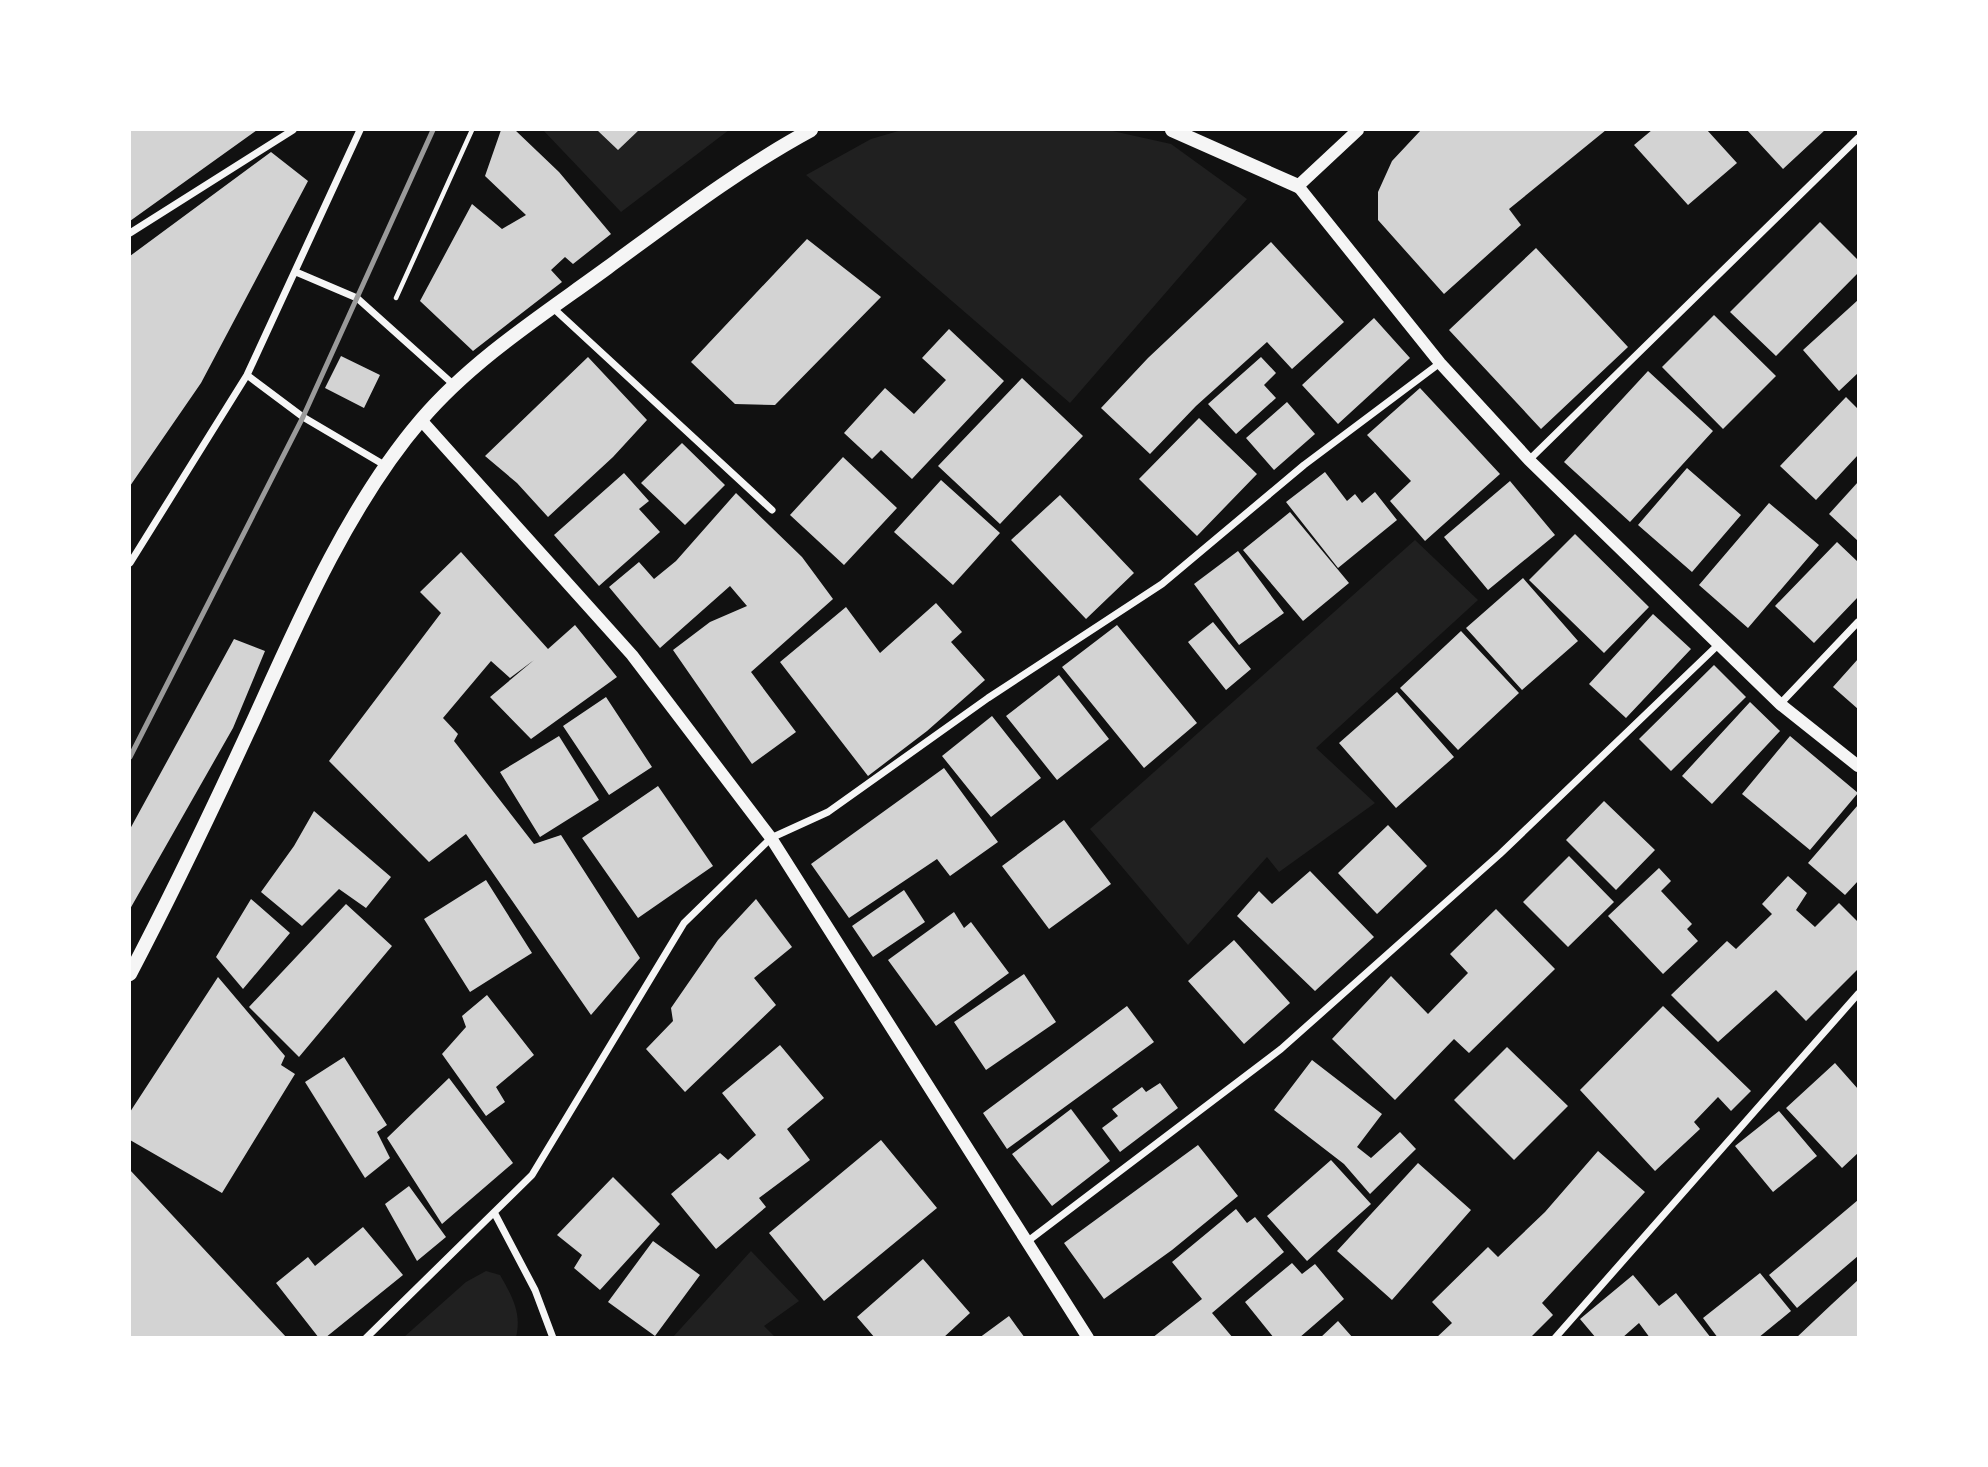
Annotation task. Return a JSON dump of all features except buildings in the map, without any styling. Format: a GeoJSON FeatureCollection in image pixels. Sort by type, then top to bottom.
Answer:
{"type":"FeatureCollection","features":[{"type":"Feature","properties":{"kind":"main road"},"geometry":{"type":"LineString","coordinates":[[130,974],[187,866],[311,594],[386,466],[421,420],[454,385],[552,307],[759,158],[811,130]]}},
{"type":"Feature","properties":{"kind":"main road"},"geometry":{"type":"LineString","coordinates":[[1172,130],[1298,186]]}},
{"type":"Feature","properties":{"kind":"street"},"geometry":{"type":"LineString","coordinates":[[130,233],[293,130]]}},
{"type":"Feature","properties":{"kind":"street"},"geometry":{"type":"LineString","coordinates":[[130,564],[247,374],[360,130]]}},
{"type":"Feature","properties":{"kind":"street"},"geometry":{"type":"LineString","coordinates":[[1358,130],[1298,186],[1440,363],[1529,460],[1780,704],[1858,766]]}},
{"type":"Feature","properties":{"kind":"street"},"geometry":{"type":"LineString","coordinates":[[1529,460],[1858,138]]}},
{"type":"Feature","properties":{"kind":"street"},"geometry":{"type":"LineString","coordinates":[[296,272],[357,298],[454,385]]}},
{"type":"Feature","properties":{"kind":"street"},"geometry":{"type":"LineString","coordinates":[[552,307],[772,510]]}},
{"type":"Feature","properties":{"kind":"street"},"geometry":{"type":"LineString","coordinates":[[366,1338],[495,1214],[531,1175],[684,923],[771,838],[828,812],[989,698],[1162,584],[1304,465],[1440,363]]}},
{"type":"Feature","properties":{"kind":"street"},"geometry":{"type":"LineString","coordinates":[[247,374],[303,416],[386,466]]}},
{"type":"Feature","properties":{"kind":"street"},"geometry":{"type":"LineString","coordinates":[[421,420],[632,655],[771,838],[1088,1338]]}},
{"type":"Feature","properties":{"kind":"street"},"geometry":{"type":"LineString","coordinates":[[1780,704],[1858,622]]}},
{"type":"Feature","properties":{"kind":"street"},"geometry":{"type":"LineString","coordinates":[[1028,1241],[1281,1049],[1500,854],[1720,643]]}},
{"type":"Feature","properties":{"kind":"street"},"geometry":{"type":"LineString","coordinates":[[1555,1338],[1858,994]]}},
{"type":"Feature","properties":{"kind":"street"},"geometry":{"type":"LineString","coordinates":[[495,1214],[536,1290],[553,1338]]}},
{"type":"Feature","properties":{"kind":"path"},"geometry":{"type":"LineString","coordinates":[[385,322],[472,130]]}},
{"type":"Feature","properties":{"kind":"shaded area"},"geometry":{"type":"Polygon","coordinates":[[[543,130],[729,130],[621,212],[543,130]]]}},
{"type":"Feature","properties":{"kind":"shaded area"},"geometry":{"type":"Polygon","coordinates":[[[902,130],[1108,130],[1171,144],[1247,199],[1070,403],[806,175],[871,139],[902,130]]]}},
{"type":"Feature","properties":{"kind":"shaded area"},"geometry":{"type":"Polygon","coordinates":[[[1415,540],[1478,600],[1316,748],[1375,803],[1279,872],[1267,857],[1188,945],[1090,829],[1415,540]]]}},
{"type":"Feature","properties":{"kind":"shaded area"},"geometry":{"type":"Polygon","coordinates":[[[751,1251],[799,1301],[764,1326],[775,1337],[673,1337],[751,1251]]]}},
{"type":"Feature","properties":{"kind":"shaded area"},"geometry":{"type":"Polygon","coordinates":[[[486,1271],[500,1275],[512,1298],[518,1320],[516,1337],[404,1337],[466,1282],[486,1271]]]}},
{"type":"Feature","properties":{"kind":"railway"},"geometry":{"type":"LineString","coordinates":[[130,757],[303,417],[433,130]]}}]}
